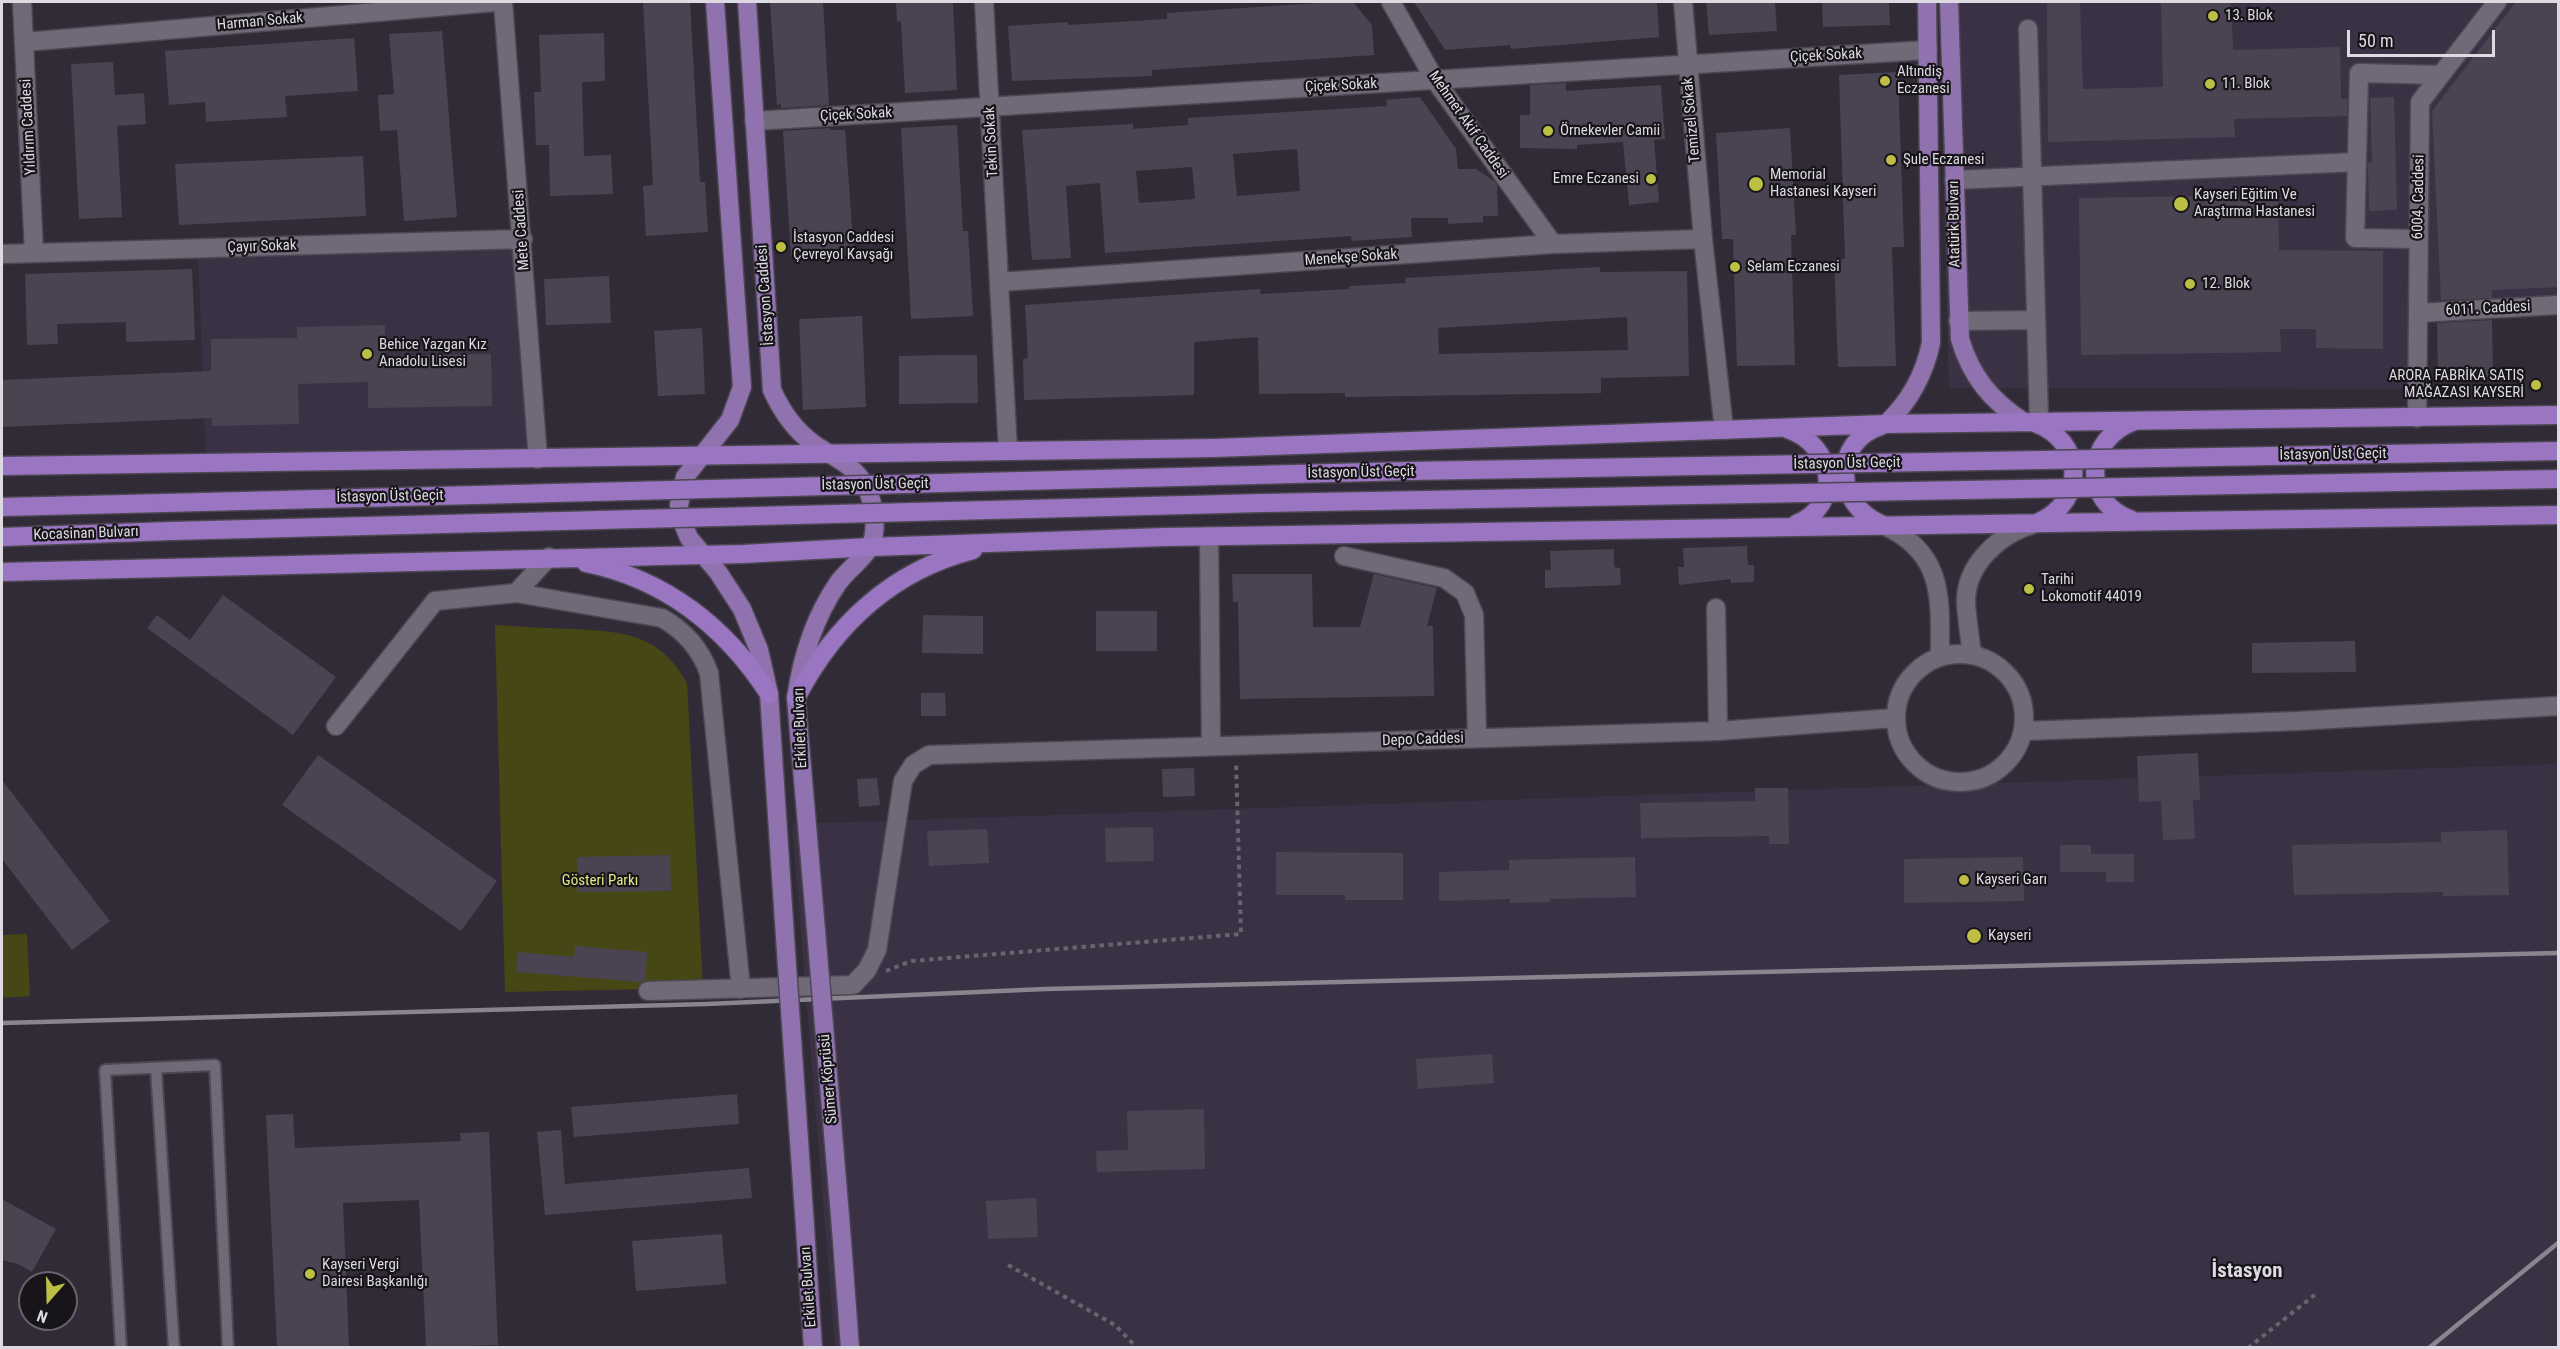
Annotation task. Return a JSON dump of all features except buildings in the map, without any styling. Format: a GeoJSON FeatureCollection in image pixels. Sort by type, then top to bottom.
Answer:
{"type":"FeatureCollection","features":[{"type":"Feature","properties":{"kind":"highway"},"geometry":{"type":"LineString","coordinates":[[2,466],[1373,444],[1886,424],[2559,415]]}},
{"type":"Feature","properties":{"kind":"highway"},"geometry":{"type":"LineString","coordinates":[[2136,521],[2123,517],[2105,501],[2099,491],[2095,468],[2101,447],[2108,437],[2126,424],[2139,420]]}},
{"type":"Feature","properties":{"kind":"highway"},"geometry":{"type":"LineString","coordinates":[[2032,421],[2054,433],[2068,450],[2073,470],[2073,482],[2065,502],[2049,518],[2038,523]]}},
{"type":"Feature","properties":{"kind":"highway"},"geometry":{"type":"LineString","coordinates":[[1883,525],[1872,520],[1854,505],[1845,484],[1845,472],[1846,461],[1857,441],[1865,434],[1886,424]]}},
{"type":"Feature","properties":{"kind":"highway"},"geometry":{"type":"LineString","coordinates":[[1776,428],[1788,429],[1808,439],[1821,456],[1827,476],[1824,499],[1818,509],[1811,518],[1791,526]]}},
{"type":"Feature","properties":{"kind":"highway","name":"İstasyon Üst Geçit"},"geometry":{"type":"LineString","coordinates":[[164,503],[1410,471],[2559,451]]}},
{"type":"Feature","properties":{"kind":"highway","name":"İstasyon Üst Geçit"},"geometry":{"type":"LineString","coordinates":[[171,531],[1263,503],[2559,479]]}},
{"type":"Feature","properties":{"kind":"highway","name":"Kocasinan Bulvarı"},"geometry":{"type":"LineString","coordinates":[[2,507],[164,503]]}},
{"type":"Feature","properties":{"kind":"highway"},"geometry":{"type":"LineString","coordinates":[[2,572],[704,555],[1209,536],[2559,514]]}},
{"type":"Feature","properties":{"kind":"highway","name":"Kocasinan Bulvarı"},"geometry":{"type":"LineString","coordinates":[[2,537],[171,531]]}},
{"type":"Feature","properties":{"kind":"highway"},"geometry":{"type":"LineString","coordinates":[[796,698],[831,642],[863,608],[884,591],[908,576],[950,556],[986,546],[1014,542]]}},
{"type":"Feature","properties":{"kind":"highway"},"geometry":{"type":"LineString","coordinates":[[549,557],[616,571],[671,596],[715,628],[753,670],[769,694]]}},
{"type":"Feature","properties":{"kind":"main road","name":"İstasyon Caddesi"},"geometry":{"type":"LineString","coordinates":[[704,555],[688,538],[679,505],[685,477],[730,420],[742,387],[715,2]]}},
{"type":"Feature","properties":{"kind":"main road","name":"İstasyon Caddesi"},"geometry":{"type":"LineString","coordinates":[[747,2],[772,390],[791,423],[816,445],[851,467],[866,487],[874,511],[870,547]]}},
{"type":"Feature","properties":{"kind":"main road","name":"Atatürk Bulvarı"},"geometry":{"type":"LineString","coordinates":[[1886,424],[1899,412],[1919,382],[1931,343],[1927,2]]}},
{"type":"Feature","properties":{"kind":"main road","name":"Atatürk Bulvarı"},"geometry":{"type":"LineString","coordinates":[[1949,2],[1960,339],[1973,372],[1995,401],[2032,421]]}},
{"type":"Feature","properties":{"kind":"main road","name":"Erkilet Bulvarı"},"geometry":{"type":"LineString","coordinates":[[816,930],[796,698],[806,648],[815,624],[838,582],[870,547]]}},
{"type":"Feature","properties":{"kind":"main road","name":"Erkilet Bulvarı"},"geometry":{"type":"LineString","coordinates":[[704,555],[742,609],[759,650],[769,694],[813,1347]]}},
{"type":"Feature","properties":{"kind":"main road","name":"Sümer Köprüsü"},"geometry":{"type":"LineString","coordinates":[[816,930],[850,1347]]}},
{"type":"Feature","properties":{"kind":"street","name":"Yıldırım Caddesi"},"geometry":{"type":"LineString","coordinates":[[22,2],[34,253]]}},
{"type":"Feature","properties":{"kind":"street","name":"Harman Sokak"},"geometry":{"type":"LineString","coordinates":[[25,42],[495,2]]}},
{"type":"Feature","properties":{"kind":"street","name":"Mete Caddesi"},"geometry":{"type":"LineString","coordinates":[[503,2],[538,459]]}},
{"type":"Feature","properties":{"kind":"street","name":"Tekin Sokak"},"geometry":{"type":"LineString","coordinates":[[984,2],[1008,451]]}},
{"type":"Feature","properties":{"kind":"street","name":"Mehmet Akif Caddesi"},"geometry":{"type":"LineString","coordinates":[[1391,2],[1435,80],[1553,244]]}},
{"type":"Feature","properties":{"kind":"street","name":"Temizel Sokak"},"geometry":{"type":"LineString","coordinates":[[1683,2],[1703,239],[1724,430]]}},
{"type":"Feature","properties":{"kind":"street","name":"6004. Caddesi"},"geometry":{"type":"LineString","coordinates":[[2417,418],[2420,102],[2497,2]]}},
{"type":"Feature","properties":{"kind":"street"},"geometry":{"type":"LineString","coordinates":[[2028,29],[2036,320],[2032,421]]}},
{"type":"Feature","properties":{"kind":"street","name":"Çiçek Sokak"},"geometry":{"type":"LineString","coordinates":[[754,121],[1928,50]]}},
{"type":"Feature","properties":{"kind":"street"},"geometry":{"type":"LineString","coordinates":[[2419,239],[2355,238],[2359,73],[2441,75]]}},
{"type":"Feature","properties":{"kind":"street"},"geometry":{"type":"LineString","coordinates":[[1954,180],[2356,162]]}},
{"type":"Feature","properties":{"kind":"street","name":"Menekşe Sokak"},"geometry":{"type":"LineString","coordinates":[[999,282],[1553,244],[1703,239]]}},
{"type":"Feature","properties":{"kind":"street","name":"Çayır Sokak"},"geometry":{"type":"LineString","coordinates":[[2,254],[523,240]]}},
{"type":"Feature","properties":{"kind":"street","name":"6011. Caddesi"},"geometry":{"type":"LineString","coordinates":[[2418,313],[2559,306]]}},
{"type":"Feature","properties":{"kind":"street"},"geometry":{"type":"LineString","coordinates":[[1958,321],[2036,320]]}},
{"type":"Feature","properties":{"kind":"street"},"geometry":{"type":"LineString","coordinates":[[1972,654],[1966,602],[1973,572],[1981,559],[2004,537],[2038,523]]}},
{"type":"Feature","properties":{"kind":"street"},"geometry":{"type":"LineString","coordinates":[[1883,525],[1915,545],[1936,579],[1940,592],[1940,657]]}},
{"type":"Feature","properties":{"kind":"street"},"geometry":{"type":"LineString","coordinates":[[1209,536],[1211,745]]}},
{"type":"Feature","properties":{"kind":"street"},"geometry":{"type":"LineString","coordinates":[[1344,556],[1444,578],[1465,593],[1474,615],[1477,738]]}},
{"type":"Feature","properties":{"kind":"street"},"geometry":{"type":"LineString","coordinates":[[516,593],[549,557]]}},
{"type":"Feature","properties":{"kind":"street"},"geometry":{"type":"LineString","coordinates":[[336,726],[435,601],[516,593],[662,618],[682,631],[698,649],[709,673],[741,989]]}},
{"type":"Feature","properties":{"kind":"street"},"geometry":{"type":"LineString","coordinates":[[1716,608],[1718,731]]}},
{"type":"Feature","properties":{"kind":"street"},"geometry":{"type":"LineString","coordinates":[[1972,654],[1996,664],[2014,682],[2024,706],[2024,731],[2013,756],[1998,769],[1981,779],[1954,782],[1928,774],[1908,756],[1901,745],[1895,718],[1899,698],[1908,680],[1917,670],[1940,657],[1972,654]]}},
{"type":"Feature","properties":{"kind":"street"},"geometry":{"type":"LineString","coordinates":[[2024,731],[2297,721],[2559,706]]}},
{"type":"Feature","properties":{"kind":"street","name":"Depo Caddesi"},"geometry":{"type":"LineString","coordinates":[[648,991],[852,986],[873,960],[879,939],[903,781],[907,772],[920,759],[950,753],[1718,731],[1895,718]]}},
{"type":"Feature","properties":{"kind":"lane"},"geometry":{"type":"LineString","coordinates":[[121,1347],[105,1070],[215,1065],[228,1347]]}},
{"type":"Feature","properties":{"kind":"lane"},"geometry":{"type":"LineString","coordinates":[[156,1068],[174,1347]]}},
{"type":"Feature","properties":{"kind":"path"},"geometry":{"type":"LineString","coordinates":[[882,973],[911,961],[1241,934],[1236,745]]}},
{"type":"Feature","properties":{"kind":"path"},"geometry":{"type":"LineString","coordinates":[[1008,1265],[1115,1325],[1137,1347]]}},
{"type":"Feature","properties":{"kind":"path"},"geometry":{"type":"LineString","coordinates":[[2248,1347],[2317,1293]]}},
{"type":"Feature","properties":{"kind":"shaded area","name":"Kayseri Eğitim Ve Araştırma Hastanesi"},"geometry":{"type":"Polygon","coordinates":[[[1939,2],[2558,2],[2558,302],[2419,305],[2421,389],[1949,388],[1939,2]]]}},
{"type":"Feature","properties":{"kind":"shaded area","name":"Behice Yazgan Kız Anadolu Lisesi"},"geometry":{"type":"Polygon","coordinates":[[[523,239],[538,459],[206,465],[198,249],[523,239]]]}},
{"type":"Feature","properties":{"kind":"shaded area"},"geometry":{"type":"Polygon","coordinates":[[[2558,764],[2558,1347],[835,1347],[792,824],[2558,764]]]}},
{"type":"Feature","properties":{"kind":"green space","name":"Gösteri Parkı"},"geometry":{"type":"Polygon","coordinates":[[[495,625],[608,632],[639,638],[665,654],[687,683],[703,988],[505,992],[495,625]]]}},
{"type":"Feature","properties":{"kind":"green space"},"geometry":{"type":"Polygon","coordinates":[[[27,934],[30,996],[2,998],[2,935],[27,934]]]}},
{"type":"Feature","properties":{"kind":"railway"},"geometry":{"type":"LineString","coordinates":[[2,1023],[707,1004],[1045,989],[2558,953]]}},
{"type":"Feature","properties":{"kind":"railway"},"geometry":{"type":"LineString","coordinates":[[2429,1348],[2558,1243]]}},
{"type":"Feature","properties":{"kind":"place","name":"13. Blok"},"geometry":{"type":"Point","coordinates":[2213,16]}},
{"type":"Feature","properties":{"kind":"place","name":"Altındiş Eczanesi"},"geometry":{"type":"Point","coordinates":[1885,81]}},
{"type":"Feature","properties":{"kind":"place","name":"11. Blok"},"geometry":{"type":"Point","coordinates":[2210,84]}},
{"type":"Feature","properties":{"kind":"place","name":"Örnekevler Camii"},"geometry":{"type":"Point","coordinates":[1548,131]}},
{"type":"Feature","properties":{"kind":"place","name":"Şule Eczanesi"},"geometry":{"type":"Point","coordinates":[1891,160]}},
{"type":"Feature","properties":{"kind":"place","name":"Emre Eczanesi"},"geometry":{"type":"Point","coordinates":[1651,179]}},
{"type":"Feature","properties":{"kind":"place","name":"Memorial Hastanesi Kayseri"},"geometry":{"type":"Point","coordinates":[1756,184]}},
{"type":"Feature","properties":{"kind":"place","name":"Kayseri Eğitim Ve Araştırma Hastanesi"},"geometry":{"type":"Point","coordinates":[2181,204]}},
{"type":"Feature","properties":{"kind":"place","name":"İstasyon Caddesi Çevreyol Kavşağı"},"geometry":{"type":"Point","coordinates":[781,247]}},
{"type":"Feature","properties":{"kind":"place","name":"Selam Eczanesi"},"geometry":{"type":"Point","coordinates":[1735,267]}},
{"type":"Feature","properties":{"kind":"place","name":"12. Blok"},"geometry":{"type":"Point","coordinates":[2190,284]}},
{"type":"Feature","properties":{"kind":"place","name":"Behice Yazgan Kız Anadolu Lisesi"},"geometry":{"type":"Point","coordinates":[367,354]}},
{"type":"Feature","properties":{"kind":"place","name":"ARORA FABRİKA SATIŞ MAĞAZASI KAYSERİ"},"geometry":{"type":"Point","coordinates":[2536,385]}},
{"type":"Feature","properties":{"kind":"place","name":"Tarihi Lokomotif 44019"},"geometry":{"type":"Point","coordinates":[2029,589]}},
{"type":"Feature","properties":{"kind":"place","name":"Kayseri Garı"},"geometry":{"type":"Point","coordinates":[1964,880]}},
{"type":"Feature","properties":{"kind":"place","name":"Kayseri"},"geometry":{"type":"Point","coordinates":[1974,936]}},
{"type":"Feature","properties":{"kind":"place","name":"Kayseri Vergi Dairesi Başkanlığı"},"geometry":{"type":"Point","coordinates":[310,1274]}},
{"type":"Feature","properties":{"kind":"district","name":"İstasyon"},"geometry":{"type":"Point","coordinates":[2247,1272]}}]}
